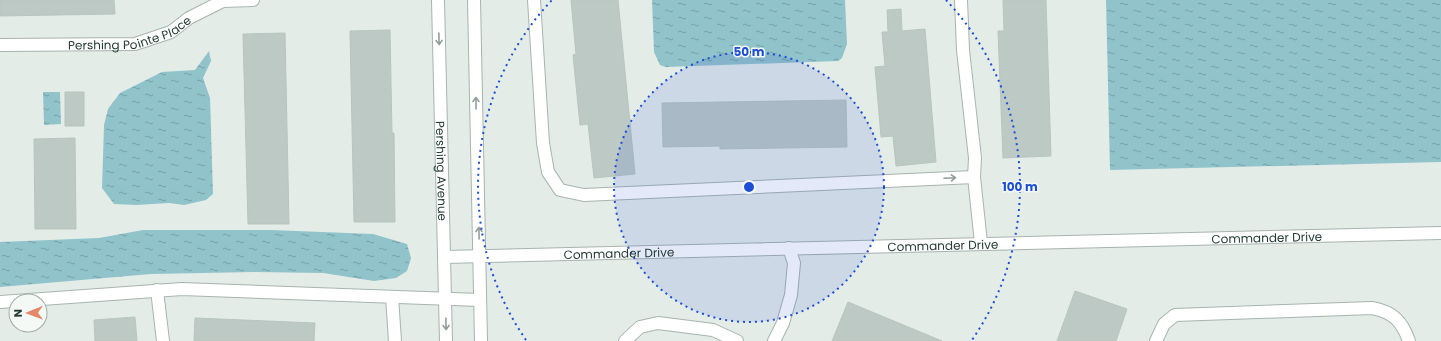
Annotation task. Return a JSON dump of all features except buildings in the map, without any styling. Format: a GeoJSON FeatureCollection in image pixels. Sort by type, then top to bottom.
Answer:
{"type":"FeatureCollection","features":[{"type":"Feature","properties":{"kind":"street","name":"Pershing Pointe Place"},"geometry":{"type":"LineString","coordinates":[[0,46],[135,44],[171,32],[189,18],[223,1],[253,0]]}},
{"type":"Feature","properties":{"kind":"street","name":"Pershing Avenue"},"geometry":{"type":"LineString","coordinates":[[438,0],[446,341]]}},
{"type":"Feature","properties":{"kind":"street"},"geometry":{"type":"LineString","coordinates":[[474,0],[481,341]]}},
{"type":"Feature","properties":{"kind":"street"},"geometry":{"type":"LineString","coordinates":[[534,0],[542,143],[548,172],[560,190],[584,194],[974,177]]}},
{"type":"Feature","properties":{"kind":"street"},"geometry":{"type":"LineString","coordinates":[[961,0],[963,50],[975,158],[974,177],[981,243]]}},
{"type":"Feature","properties":{"kind":"street","name":"Commander Drive"},"geometry":{"type":"LineString","coordinates":[[444,256],[1441,232]]}},
{"type":"Feature","properties":{"kind":"street"},"geometry":{"type":"LineString","coordinates":[[774,341],[783,323],[791,295],[794,263],[789,248]]}},
{"type":"Feature","properties":{"kind":"street"},"geometry":{"type":"LineString","coordinates":[[0,302],[182,289],[480,300]]}},
{"type":"Feature","properties":{"kind":"street"},"geometry":{"type":"LineString","coordinates":[[157,290],[163,341]]}},
{"type":"Feature","properties":{"kind":"street"},"geometry":{"type":"LineString","coordinates":[[392,297],[395,341]]}},
{"type":"Feature","properties":{"kind":"street"},"geometry":{"type":"LineString","coordinates":[[1156,341],[1164,324],[1175,314],[1372,308],[1384,310],[1401,322],[1409,341]]}},
{"type":"Feature","properties":{"kind":"street"},"geometry":{"type":"LineString","coordinates":[[625,341],[640,327],[658,323],[713,330],[737,341]]}},
{"type":"Feature","properties":{"kind":"water"},"geometry":{"type":"Polygon","coordinates":[[[652,0],[845,0],[847,44],[842,58],[838,61],[666,67],[660,65],[654,52],[652,0]]]}},
{"type":"Feature","properties":{"kind":"water"},"geometry":{"type":"Polygon","coordinates":[[[1106,0],[1441,0],[1441,162],[1110,170],[1106,0]]]}},
{"type":"Feature","properties":{"kind":"water"},"geometry":{"type":"Polygon","coordinates":[[[209,51],[211,61],[203,78],[210,98],[213,194],[206,200],[184,205],[169,203],[136,205],[114,204],[102,188],[104,125],[108,109],[120,93],[162,72],[195,70],[209,51]]]}},
{"type":"Feature","properties":{"kind":"water"},"geometry":{"type":"Polygon","coordinates":[[[43,92],[60,92],[61,124],[44,125],[43,92]]]}},
{"type":"Feature","properties":{"kind":"water"},"geometry":{"type":"Polygon","coordinates":[[[143,230],[271,230],[373,234],[407,244],[411,258],[407,271],[396,278],[374,281],[323,273],[254,272],[151,274],[0,287],[0,242],[99,238],[143,230]]]}}]}
